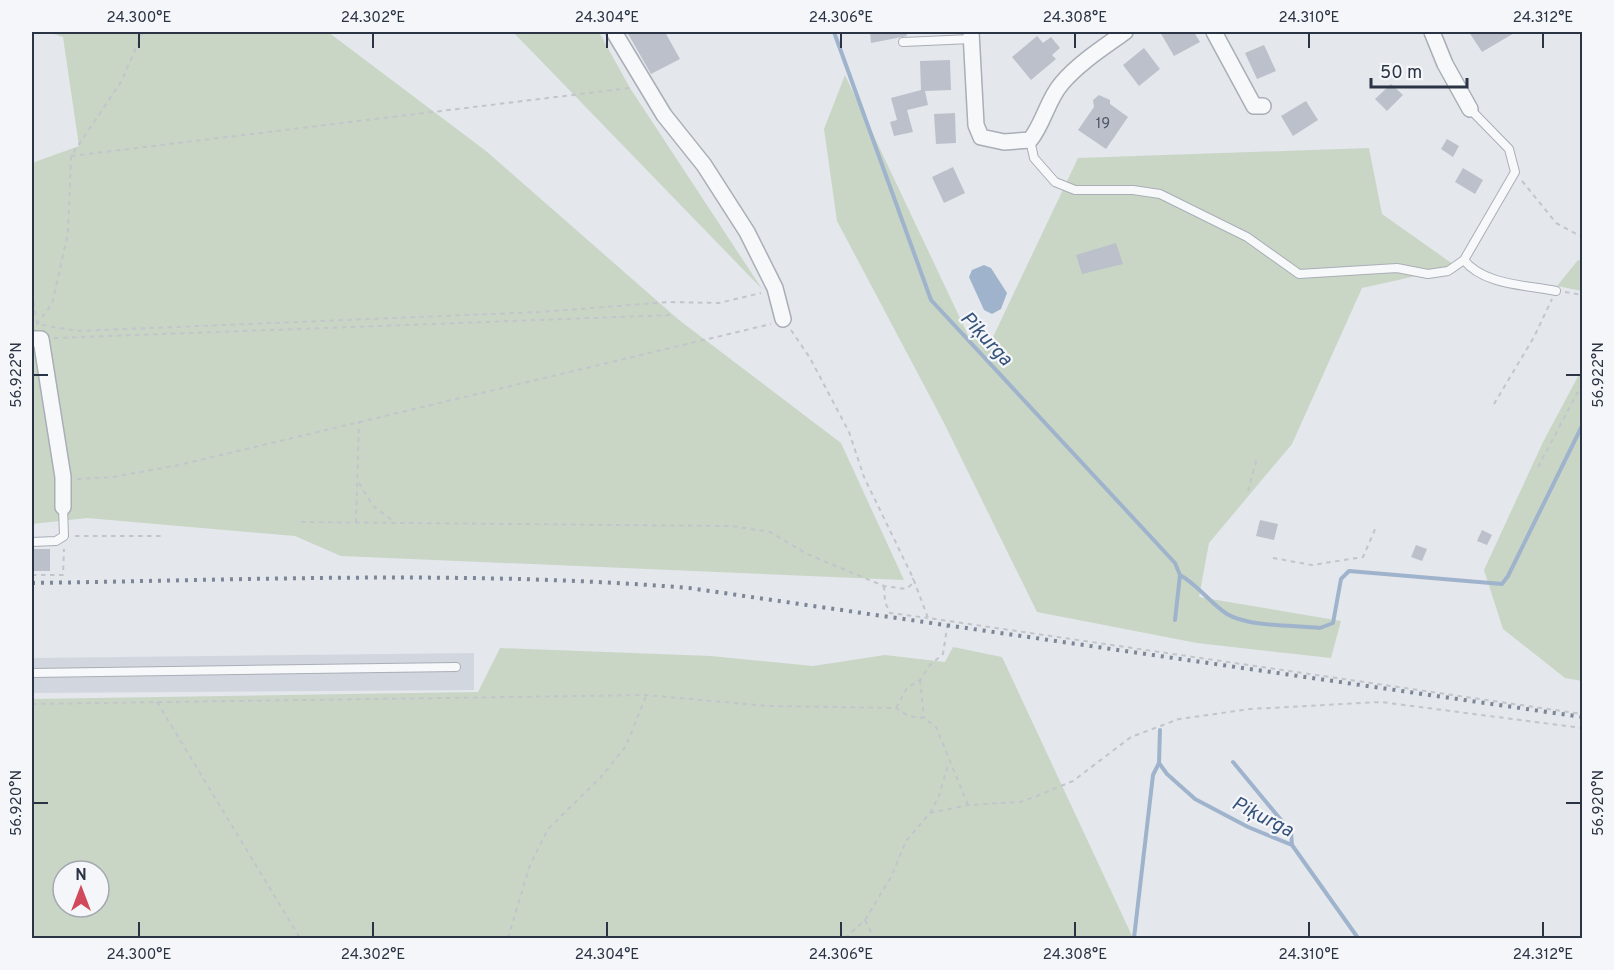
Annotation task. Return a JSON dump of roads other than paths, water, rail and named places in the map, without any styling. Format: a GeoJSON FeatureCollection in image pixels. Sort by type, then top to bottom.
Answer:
{"type":"FeatureCollection","features":[{"type":"Feature","properties":{"kind":"street"},"geometry":{"type":"LineString","coordinates":[[615,32],[664,115],[699,158],[741,222],[775,288],[783,319]]}},
{"type":"Feature","properties":{"kind":"street"},"geometry":{"type":"LineString","coordinates":[[971,35],[976,125],[981,136],[1004,142],[1030,140],[1038,131],[1047,107],[1062,83],[1125,32]]}},
{"type":"Feature","properties":{"kind":"street"},"geometry":{"type":"LineString","coordinates":[[1214,32],[1254,106],[1263,106]]}},
{"type":"Feature","properties":{"kind":"street"},"geometry":{"type":"LineString","coordinates":[[1432,32],[1445,64],[1470,109]]}},
{"type":"Feature","properties":{"kind":"street"},"geometry":{"type":"LineString","coordinates":[[37,334],[63,477],[63,507]]}},
{"type":"Feature","properties":{"kind":"lane"},"geometry":{"type":"LineString","coordinates":[[903,42],[971,35]]}},
{"type":"Feature","properties":{"kind":"lane"},"geometry":{"type":"LineString","coordinates":[[1030,140],[1034,158],[1055,182],[1075,190],[1133,190],[1160,194],[1246,237],[1299,274],[1396,268],[1428,274],[1448,271],[1464,260],[1515,172],[1509,149],[1470,109]]}},
{"type":"Feature","properties":{"kind":"lane"},"geometry":{"type":"LineString","coordinates":[[1464,260],[1471,270],[1484,277],[1555,294]]}},
{"type":"Feature","properties":{"kind":"lane"},"geometry":{"type":"LineString","coordinates":[[32,542],[56,541],[64,536],[63,507]]}},
{"type":"Feature","properties":{"kind":"lane"},"geometry":{"type":"LineString","coordinates":[[32,673],[456,667]]}},
{"type":"Feature","properties":{"kind":"water"},"geometry":{"type":"Polygon","coordinates":[[[984,265],[991,268],[1007,293],[1001,309],[992,314],[984,310],[969,277],[972,270],[984,265]]]}},
{"type":"Feature","properties":{"kind":"waterway","name":"Piķurga"},"geometry":{"type":"LineString","coordinates":[[834,32],[931,300],[1175,563],[1180,575],[1175,620]]}},
{"type":"Feature","properties":{"kind":"waterway"},"geometry":{"type":"LineString","coordinates":[[1180,575],[1221,610],[1236,618],[1259,623],[1320,628],[1333,623],[1341,579],[1349,571],[1502,584],[1582,426]]}},
{"type":"Feature","properties":{"kind":"waterway","name":"Piķurga"},"geometry":{"type":"LineString","coordinates":[[1160,730],[1159,763],[1167,774],[1195,799],[1248,827],[1292,845],[1358,938]]}},
{"type":"Feature","properties":{"kind":"waterway"},"geometry":{"type":"LineString","coordinates":[[1233,762],[1291,832],[1292,845]]}},
{"type":"Feature","properties":{"kind":"waterway"},"geometry":{"type":"LineString","coordinates":[[1134,938],[1153,775],[1159,763]]}},
{"type":"Feature","properties":{"kind":"railway"},"geometry":{"type":"LineString","coordinates":[[32,583],[443,578],[607,582],[689,588],[1582,717]]}}]}
